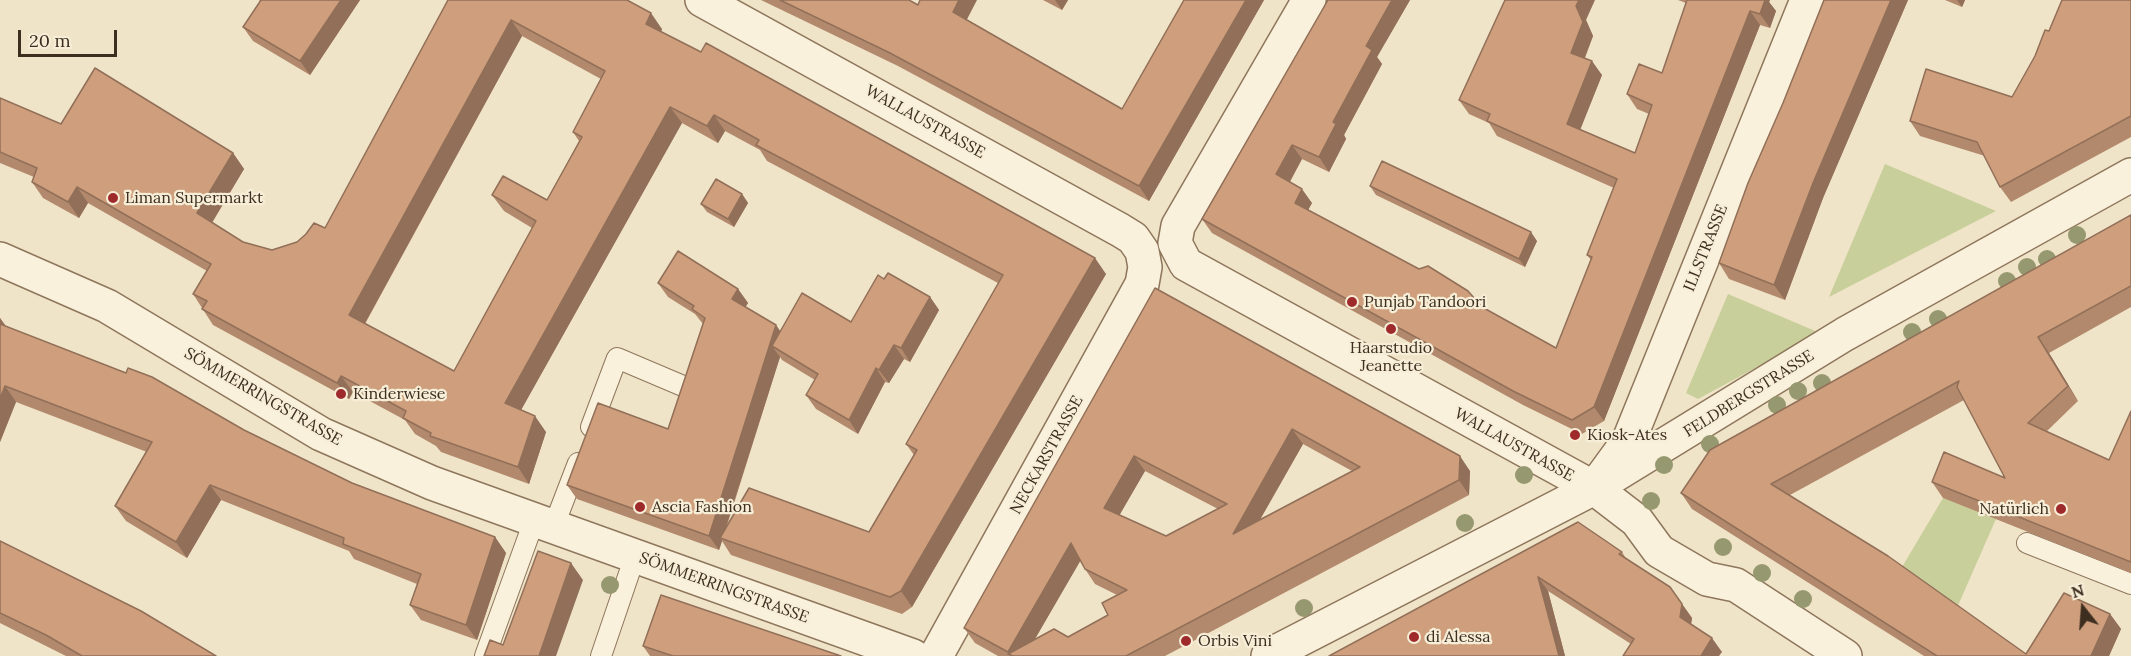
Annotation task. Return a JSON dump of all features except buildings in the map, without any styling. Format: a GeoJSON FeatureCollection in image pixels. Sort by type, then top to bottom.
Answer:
{"type":"FeatureCollection","features":[{"type":"Feature","properties":{"kind":"street","name":"WALLAUSTRASSE"},"geometry":{"type":"LineString","coordinates":[[702,0],[1120,230],[1133,238],[1142,251]]}},
{"type":"Feature","properties":{"kind":"street","name":"WALLAUSTRASSE"},"geometry":{"type":"LineString","coordinates":[[1309,0],[1178,226],[1175,243],[1180,256],[1196,272],[1594,488],[1637,521],[1659,551],[1707,579],[1736,585],[1845,656]]}},
{"type":"Feature","properties":{"kind":"street","name":"ILLSTRASSE"},"geometry":{"type":"LineString","coordinates":[[1594,488],[1629,440],[1807,0]]}},
{"type":"Feature","properties":{"kind":"street","name":"FELDBERGSTRASSE"},"geometry":{"type":"LineString","coordinates":[[1268,656],[1594,488],[1845,334],[2131,175]]}},
{"type":"Feature","properties":{"kind":"street","name":"NECKARSTRASSE"},"geometry":{"type":"LineString","coordinates":[[914,655],[1142,284],[1144,267],[1142,251]]}},
{"type":"Feature","properties":{"kind":"street","name":"SÖMMERRINGSTRASSE"},"geometry":{"type":"LineString","coordinates":[[0,259],[107,306],[321,434],[432,483],[914,655]]}},
{"type":"Feature","properties":{"kind":"lane"},"geometry":{"type":"LineString","coordinates":[[485,656],[617,358],[683,386]]}},
{"type":"Feature","properties":{"kind":"lane"},"geometry":{"type":"LineString","coordinates":[[2027,543],[2131,584]]}},
{"type":"Feature","properties":{"kind":"lane"},"geometry":{"type":"LineString","coordinates":[[601,656],[635,556]]}},
{"type":"Feature","properties":{"kind":"green space"},"geometry":{"type":"Polygon","coordinates":[[[1885,164],[1996,211],[1829,297],[1885,164]]]}},
{"type":"Feature","properties":{"kind":"green space"},"geometry":{"type":"Polygon","coordinates":[[[1728,294],[1820,333],[1698,399],[1686,393],[1728,294]]]}},
{"type":"Feature","properties":{"kind":"green space"},"geometry":{"type":"Polygon","coordinates":[[[1943,498],[1996,519],[1956,610],[1899,572],[1943,498]]]}},
{"type":"Feature","properties":{"kind":"place","name":"Liman Supermarkt"},"geometry":{"type":"Point","coordinates":[113,198]}},
{"type":"Feature","properties":{"kind":"place","name":"Punjab Tandoori"},"geometry":{"type":"Point","coordinates":[1352,302]}},
{"type":"Feature","properties":{"kind":"place","name":"Haarstudio Jeanette"},"geometry":{"type":"Point","coordinates":[1391,329]}},
{"type":"Feature","properties":{"kind":"place","name":"Kinderwiese"},"geometry":{"type":"Point","coordinates":[341,394]}},
{"type":"Feature","properties":{"kind":"place","name":"Kiosk-Ates"},"geometry":{"type":"Point","coordinates":[1575,435]}},
{"type":"Feature","properties":{"kind":"place","name":"Ascia Fashion"},"geometry":{"type":"Point","coordinates":[640,507]}},
{"type":"Feature","properties":{"kind":"place","name":"Natürlich"},"geometry":{"type":"Point","coordinates":[2061,509]}},
{"type":"Feature","properties":{"kind":"place","name":"di Alessa"},"geometry":{"type":"Point","coordinates":[1414,637]}},
{"type":"Feature","properties":{"kind":"place","name":"Orbis Vini"},"geometry":{"type":"Point","coordinates":[1186,641]}}]}
